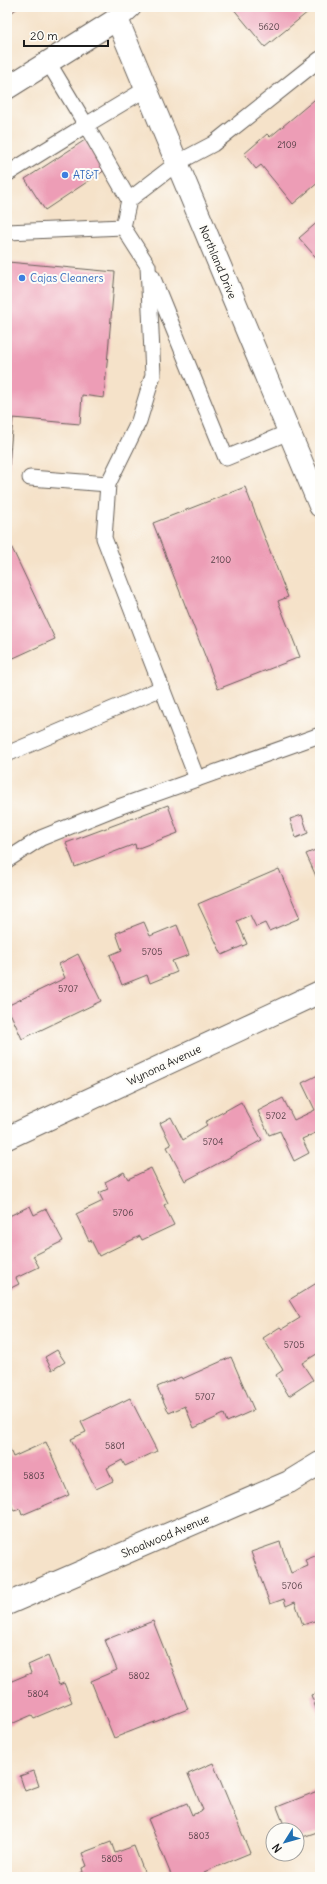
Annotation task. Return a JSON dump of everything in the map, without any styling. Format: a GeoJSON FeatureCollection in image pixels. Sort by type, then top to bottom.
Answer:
{"type":"FeatureCollection","features":[{"type":"Feature","properties":{"kind":"street"},"geometry":{"type":"LineString","coordinates":[[7,88],[48,62],[121,11]]}},
{"type":"Feature","properties":{"kind":"street","name":"Northland Drive"},"geometry":{"type":"LineString","coordinates":[[121,11],[146,89],[320,506]]}},
{"type":"Feature","properties":{"kind":"street","name":"Wynona Avenue"},"geometry":{"type":"LineString","coordinates":[[7,1138],[320,992]]}},
{"type":"Feature","properties":{"kind":"street","name":"Shoalwood Avenue"},"geometry":{"type":"LineString","coordinates":[[7,1604],[289,1482],[320,1463]]}},
{"type":"Feature","properties":{"kind":"lane"},"geometry":{"type":"LineString","coordinates":[[289,432],[226,458],[148,266],[123,227],[129,200],[177,163],[213,144],[320,59]]}},
{"type":"Feature","properties":{"kind":"lane"},"geometry":{"type":"LineString","coordinates":[[48,62],[129,200]]}},
{"type":"Feature","properties":{"kind":"lane"},"geometry":{"type":"LineString","coordinates":[[7,173],[146,89]]}},
{"type":"Feature","properties":{"kind":"lane"},"geometry":{"type":"LineString","coordinates":[[7,232],[123,227]]}},
{"type":"Feature","properties":{"kind":"lane"},"geometry":{"type":"LineString","coordinates":[[148,266],[153,375],[140,421],[108,484],[104,538],[197,779]]}},
{"type":"Feature","properties":{"kind":"lane"},"geometry":{"type":"LineString","coordinates":[[30,478],[108,484]]}},
{"type":"Feature","properties":{"kind":"lane"},"geometry":{"type":"LineString","coordinates":[[7,754],[162,688]]}},
{"type":"Feature","properties":{"kind":"lane"},"geometry":{"type":"LineString","coordinates":[[7,860],[41,838],[113,809],[320,735]]}},
{"type":"Feature","properties":{"kind":"building"},"geometry":{"type":"Polygon","coordinates":[[[7,7],[19,7],[7,16],[7,7]]]}},
{"type":"Feature","properties":{"kind":"building"},"geometry":{"type":"Polygon","coordinates":[[[232,7],[314,7],[265,47],[232,7]]]}},
{"type":"Feature","properties":{"kind":"building"},"geometry":{"type":"Polygon","coordinates":[[[320,95],[320,181],[293,204],[261,165],[256,169],[244,154],[267,134],[270,137],[320,95]]]}},
{"type":"Feature","properties":{"kind":"building","name":"AT&T"},"geometry":{"type":"Polygon","coordinates":[[[85,140],[105,170],[45,210],[25,179],[85,140]]]}},
{"type":"Feature","properties":{"kind":"building"},"geometry":{"type":"Polygon","coordinates":[[[320,220],[320,262],[299,238],[320,220]]]}},
{"type":"Feature","properties":{"kind":"building"},"geometry":{"type":"Polygon","coordinates":[[[8,262],[115,272],[104,398],[82,395],[80,424],[13,418],[8,479],[8,262]]]}},
{"type":"Feature","properties":{"kind":"building"},"geometry":{"type":"Polygon","coordinates":[[[245,487],[288,597],[278,601],[300,657],[218,689],[153,523],[245,487]]]}},
{"type":"Feature","properties":{"kind":"building"},"geometry":{"type":"Polygon","coordinates":[[[7,545],[11,546],[55,639],[7,661],[7,545]]]}},
{"type":"Feature","properties":{"kind":"building"},"geometry":{"type":"Polygon","coordinates":[[[168,805],[178,833],[136,849],[135,844],[75,867],[66,843],[168,805]]]}},
{"type":"Feature","properties":{"kind":"building"},"geometry":{"type":"Polygon","coordinates":[[[302,815],[308,833],[296,838],[290,819],[302,815]]]}},
{"type":"Feature","properties":{"kind":"building"},"geometry":{"type":"Polygon","coordinates":[[[320,848],[320,885],[306,854],[320,848]]]}},
{"type":"Feature","properties":{"kind":"building"},"geometry":{"type":"Polygon","coordinates":[[[279,869],[300,918],[269,931],[265,923],[256,927],[250,915],[237,921],[247,944],[222,955],[198,904],[279,869]]]}},
{"type":"Feature","properties":{"kind":"building"},"geometry":{"type":"Polygon","coordinates":[[[144,922],[150,936],[177,925],[189,955],[172,961],[177,972],[150,983],[147,975],[122,985],[110,955],[122,950],[116,933],[144,922]]]}},
{"type":"Feature","properties":{"kind":"building"},"geometry":{"type":"Polygon","coordinates":[[[78,954],[101,1001],[22,1039],[7,1006],[65,978],[59,964],[78,954]]]}},
{"type":"Feature","properties":{"kind":"building"},"geometry":{"type":"Polygon","coordinates":[[[320,1074],[320,1131],[302,1139],[309,1153],[294,1161],[280,1131],[269,1135],[258,1111],[283,1098],[294,1120],[315,1110],[302,1083],[320,1074]]]}},
{"type":"Feature","properties":{"kind":"building"},"geometry":{"type":"Polygon","coordinates":[[[241,1102],[262,1140],[185,1181],[167,1147],[171,1145],[160,1123],[171,1117],[183,1140],[207,1125],[205,1122],[241,1102]]]}},
{"type":"Feature","properties":{"kind":"building"},"geometry":{"type":"Polygon","coordinates":[[[151,1168],[168,1203],[164,1205],[174,1225],[142,1240],[140,1236],[99,1256],[91,1240],[89,1241],[76,1214],[103,1201],[99,1193],[108,1189],[105,1182],[124,1172],[128,1179],[151,1168]]]}},
{"type":"Feature","properties":{"kind":"building"},"geometry":{"type":"Polygon","coordinates":[[[30,1206],[34,1215],[46,1209],[63,1241],[33,1256],[39,1267],[16,1278],[19,1284],[7,1290],[7,1217],[30,1206]]]}},
{"type":"Feature","properties":{"kind":"building"},"geometry":{"type":"Polygon","coordinates":[[[320,1281],[320,1352],[302,1363],[313,1380],[289,1396],[276,1375],[283,1370],[263,1338],[280,1327],[282,1329],[300,1318],[289,1300],[320,1281]]]}},
{"type":"Feature","properties":{"kind":"building"},"geometry":{"type":"Polygon","coordinates":[[[57,1350],[65,1362],[52,1370],[45,1357],[57,1350]]]}},
{"type":"Feature","properties":{"kind":"building"},"geometry":{"type":"Polygon","coordinates":[[[231,1357],[254,1410],[227,1422],[224,1414],[194,1428],[185,1406],[169,1413],[157,1387],[181,1377],[182,1379],[231,1357]]]}},
{"type":"Feature","properties":{"kind":"building"},"geometry":{"type":"Polygon","coordinates":[[[130,1398],[157,1451],[125,1466],[122,1460],[107,1468],[113,1481],[96,1489],[71,1439],[86,1432],[81,1422],[130,1398]]]}},
{"type":"Feature","properties":{"kind":"building"},"geometry":{"type":"Polygon","coordinates":[[[46,1442],[69,1495],[22,1515],[20,1509],[14,1511],[7,1496],[7,1443],[13,1457],[46,1442]]]}},
{"type":"Feature","properties":{"kind":"building"},"geometry":{"type":"Polygon","coordinates":[[[280,1542],[291,1573],[308,1566],[305,1560],[320,1554],[320,1619],[303,1625],[295,1602],[286,1606],[284,1599],[270,1604],[251,1552],[280,1542]]]}},
{"type":"Feature","properties":{"kind":"building"},"geometry":{"type":"Polygon","coordinates":[[[153,1621],[188,1709],[114,1738],[91,1681],[117,1670],[105,1640],[153,1621]]]}},
{"type":"Feature","properties":{"kind":"building"},"geometry":{"type":"Polygon","coordinates":[[[48,1656],[59,1685],[64,1683],[72,1702],[34,1718],[32,1715],[9,1725],[7,1720],[7,1683],[31,1673],[28,1665],[48,1656]]]}},
{"type":"Feature","properties":{"kind":"building"},"geometry":{"type":"Polygon","coordinates":[[[320,1692],[320,1719],[311,1695],[320,1692]]]}},
{"type":"Feature","properties":{"kind":"building"},"geometry":{"type":"Polygon","coordinates":[[[213,1763],[250,1853],[204,1872],[206,1877],[172,1877],[148,1819],[187,1803],[192,1815],[203,1810],[188,1774],[213,1763]]]}},
{"type":"Feature","properties":{"kind":"building"},"geometry":{"type":"Polygon","coordinates":[[[34,1771],[39,1786],[25,1791],[20,1776],[34,1771]]]}},
{"type":"Feature","properties":{"kind":"building"},"geometry":{"type":"Polygon","coordinates":[[[320,1790],[320,1825],[318,1826],[320,1831],[305,1836],[305,1822],[283,1822],[277,1807],[320,1790]]]}},
{"type":"Feature","properties":{"kind":"building"},"geometry":{"type":"Polygon","coordinates":[[[111,1842],[115,1853],[134,1846],[146,1877],[69,1877],[83,1872],[82,1868],[87,1866],[82,1853],[111,1842]]]}},
{"type":"Feature","properties":{"kind":"place","name":"AT&T"},"geometry":{"type":"Point","coordinates":[65,175]}},
{"type":"Feature","properties":{"kind":"place","name":"Cajas Cleaners"},"geometry":{"type":"Point","coordinates":[22,278]}}]}
